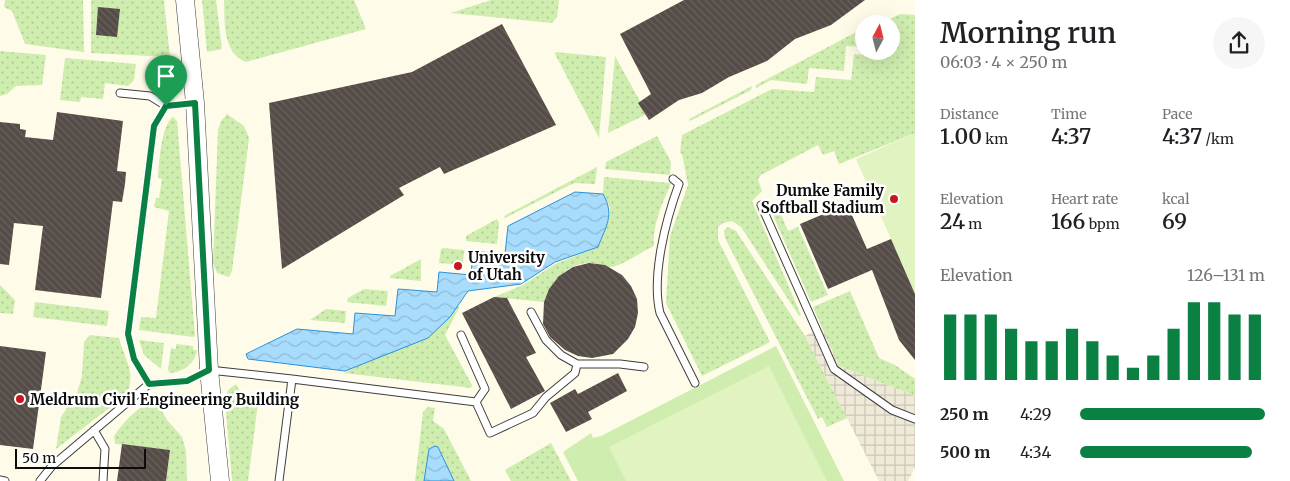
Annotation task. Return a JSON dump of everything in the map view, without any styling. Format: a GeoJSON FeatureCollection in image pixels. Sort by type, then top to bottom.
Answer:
{"type":"FeatureCollection","features":[{"type":"Feature","properties":{"kind":"street"},"geometry":{"type":"LineString","coordinates":[[186,0],[195,103],[209,370],[220,481]]}},
{"type":"Feature","properties":{"kind":"lane"},"geometry":{"type":"LineString","coordinates":[[120,93],[150,96],[166,106],[195,103]]}},
{"type":"Feature","properties":{"kind":"lane"},"geometry":{"type":"LineString","coordinates":[[149,384],[134,359],[128,334],[154,126],[166,106]]}},
{"type":"Feature","properties":{"kind":"lane"},"geometry":{"type":"LineString","coordinates":[[673,179],[679,184],[662,237],[657,300],[660,313],[695,383]]}},
{"type":"Feature","properties":{"kind":"lane"},"geometry":{"type":"LineString","coordinates":[[761,205],[834,369],[892,410],[915,419]]}},
{"type":"Feature","properties":{"kind":"lane"},"geometry":{"type":"LineString","coordinates":[[531,312],[546,340],[560,355],[577,364],[620,364],[644,367]]}},
{"type":"Feature","properties":{"kind":"lane"},"geometry":{"type":"LineString","coordinates":[[461,334],[485,389],[476,402]]}},
{"type":"Feature","properties":{"kind":"lane"},"geometry":{"type":"LineString","coordinates":[[476,402],[490,433],[533,412],[546,397],[575,373],[577,364]]}},
{"type":"Feature","properties":{"kind":"lane"},"geometry":{"type":"LineString","coordinates":[[40,481],[52,466],[149,384],[187,381],[209,370],[476,402]]}},
{"type":"Feature","properties":{"kind":"lane"},"geometry":{"type":"LineString","coordinates":[[279,481],[292,380]]}},
{"type":"Feature","properties":{"kind":"lane"},"geometry":{"type":"LineString","coordinates":[[94,430],[105,449],[103,481]]}},
{"type":"Feature","properties":{"kind":"lane"},"geometry":{"type":"LineString","coordinates":[[0,480],[5,481]]}},
{"type":"Feature","properties":{"kind":"green space"},"geometry":{"type":"Polygon","coordinates":[[[5,0],[83,0],[84,52],[25,44],[12,11],[4,7],[5,0]]]}},
{"type":"Feature","properties":{"kind":"green space"},"geometry":{"type":"Polygon","coordinates":[[[91,0],[164,0],[170,57],[91,53],[91,0]]]}},
{"type":"Feature","properties":{"kind":"green space"},"geometry":{"type":"Polygon","coordinates":[[[202,0],[216,0],[222,49],[207,52],[202,0]]]}},
{"type":"Feature","properties":{"kind":"green space"},"geometry":{"type":"Polygon","coordinates":[[[224,0],[354,0],[366,29],[246,62],[238,58],[226,36],[224,0]]]}},
{"type":"Feature","properties":{"kind":"green space"},"geometry":{"type":"Polygon","coordinates":[[[491,0],[559,0],[557,17],[552,23],[451,13],[491,0]]]}},
{"type":"Feature","properties":{"kind":"green space"},"geometry":{"type":"Polygon","coordinates":[[[900,14],[915,15],[915,133],[839,164],[834,151],[823,155],[818,145],[761,175],[758,179],[762,191],[752,201],[801,315],[799,316],[741,227],[732,221],[723,223],[718,227],[718,240],[770,342],[702,376],[666,303],[670,236],[688,185],[682,154],[680,153],[682,135],[772,89],[814,92],[816,77],[851,80],[854,54],[855,60],[900,60],[900,15],[898,15],[900,14]]]}},
{"type":"Feature","properties":{"kind":"green space"},"geometry":{"type":"Polygon","coordinates":[[[855,33],[855,46],[846,46],[844,71],[809,68],[807,84],[771,80],[756,88],[756,85],[855,33]]]}},
{"type":"Feature","properties":{"kind":"green space"},"geometry":{"type":"Polygon","coordinates":[[[0,51],[46,55],[42,85],[16,86],[7,94],[0,96],[0,51]]]}},
{"type":"Feature","properties":{"kind":"green space"},"geometry":{"type":"Polygon","coordinates":[[[556,52],[606,57],[599,138],[555,54],[556,52]]]}},
{"type":"Feature","properties":{"kind":"green space"},"geometry":{"type":"Polygon","coordinates":[[[615,56],[647,114],[608,133],[615,56]]]}},
{"type":"Feature","properties":{"kind":"green space"},"geometry":{"type":"Polygon","coordinates":[[[65,58],[136,64],[134,80],[128,86],[105,83],[103,99],[81,97],[80,102],[60,100],[65,58]]]}},
{"type":"Feature","properties":{"kind":"green space"},"geometry":{"type":"Polygon","coordinates":[[[152,65],[172,68],[174,88],[165,92],[155,87],[152,77],[152,65]]]}},
{"type":"Feature","properties":{"kind":"green space"},"geometry":{"type":"Polygon","coordinates":[[[752,86],[751,90],[690,121],[689,119],[752,86]]]}},
{"type":"Feature","properties":{"kind":"green space"},"geometry":{"type":"Polygon","coordinates":[[[227,114],[244,126],[249,138],[232,271],[229,277],[217,273],[213,263],[218,130],[221,121],[227,114]]]}},
{"type":"Feature","properties":{"kind":"green space"},"geometry":{"type":"Polygon","coordinates":[[[173,117],[177,121],[195,336],[193,337],[139,330],[141,317],[156,318],[169,211],[154,207],[156,198],[159,198],[162,179],[158,178],[163,136],[169,121],[173,117]]]}},
{"type":"Feature","properties":{"kind":"green space","name":"Dumke Family Softball Stadium"},"geometry":{"type":"Polygon","coordinates":[[[915,133],[915,294],[856,159],[915,133]]]}},
{"type":"Feature","properties":{"kind":"green space"},"geometry":{"type":"Polygon","coordinates":[[[657,136],[671,162],[670,175],[605,169],[606,162],[657,136]]]}},
{"type":"Feature","properties":{"kind":"green space"},"geometry":{"type":"Polygon","coordinates":[[[597,167],[595,184],[574,183],[505,218],[504,216],[597,167]]]}},
{"type":"Feature","properties":{"kind":"green space"},"geometry":{"type":"Polygon","coordinates":[[[604,177],[671,183],[656,222],[654,246],[612,267],[589,263],[567,270],[551,287],[544,302],[494,297],[523,285],[555,264],[598,247],[609,219],[610,207],[603,194],[604,177]]]}},
{"type":"Feature","properties":{"kind":"green space"},"geometry":{"type":"Polygon","coordinates":[[[776,203],[788,231],[798,227],[828,295],[811,302],[769,206],[776,203]]]}},
{"type":"Feature","properties":{"kind":"green space"},"geometry":{"type":"Polygon","coordinates":[[[497,219],[499,223],[497,244],[466,241],[466,236],[497,219]]]}},
{"type":"Feature","properties":{"kind":"green space"},"geometry":{"type":"Polygon","coordinates":[[[728,227],[736,231],[805,336],[847,418],[827,427],[822,417],[818,419],[725,238],[724,230],[728,227]]]}},
{"type":"Feature","properties":{"kind":"green space"},"geometry":{"type":"Polygon","coordinates":[[[441,249],[464,250],[463,265],[439,263],[441,249]]]}},
{"type":"Feature","properties":{"kind":"green space"},"geometry":{"type":"Polygon","coordinates":[[[421,259],[421,281],[390,278],[390,276],[421,259]]]}},
{"type":"Feature","properties":{"kind":"green space"},"geometry":{"type":"Polygon","coordinates":[[[0,285],[15,300],[13,314],[0,313],[0,285]]]}},
{"type":"Feature","properties":{"kind":"green space"},"geometry":{"type":"Polygon","coordinates":[[[364,289],[388,291],[386,306],[347,302],[348,298],[364,289]]]}},
{"type":"Feature","properties":{"kind":"green space"},"geometry":{"type":"Polygon","coordinates":[[[850,291],[879,358],[895,365],[915,379],[915,396],[839,366],[813,307],[850,291]]]}},
{"type":"Feature","properties":{"kind":"green space"},"geometry":{"type":"Polygon","coordinates":[[[35,302],[109,311],[107,326],[33,317],[35,302]]]}},
{"type":"Feature","properties":{"kind":"green space"},"geometry":{"type":"Polygon","coordinates":[[[457,303],[459,308],[445,335],[472,385],[471,388],[344,373],[450,317],[457,303]]]}},
{"type":"Feature","properties":{"kind":"green space"},"geometry":{"type":"Polygon","coordinates":[[[326,309],[346,311],[345,323],[310,320],[326,309]]]}},
{"type":"Feature","properties":{"kind":"green space"},"geometry":{"type":"Polygon","coordinates":[[[90,335],[119,338],[129,367],[129,387],[126,395],[56,449],[61,417],[77,393],[82,376],[84,342],[90,335]]]}},
{"type":"Feature","properties":{"kind":"green space"},"geometry":{"type":"Polygon","coordinates":[[[139,340],[164,343],[161,369],[144,355],[139,340]]]}},
{"type":"Feature","properties":{"kind":"green space"},"geometry":{"type":"Polygon","coordinates":[[[176,344],[193,346],[193,350],[197,350],[196,355],[188,366],[170,373],[168,370],[171,348],[176,349],[176,344]]]}},
{"type":"Feature","properties":{"kind":"green space"},"geometry":{"type":"Polygon","coordinates":[[[776,346],[844,481],[578,481],[563,452],[591,433],[593,438],[601,436],[776,346]]]}},
{"type":"Feature","properties":{"kind":"green space"},"geometry":{"type":"Polygon","coordinates":[[[769,366],[827,481],[626,481],[609,447],[769,366]]]}},
{"type":"Feature","properties":{"kind":"green space"},"geometry":{"type":"Polygon","coordinates":[[[236,384],[239,390],[254,397],[258,403],[248,481],[232,481],[225,400],[228,390],[236,384]]]}},
{"type":"Feature","properties":{"kind":"green space"},"geometry":{"type":"Polygon","coordinates":[[[154,397],[167,420],[182,437],[186,451],[187,481],[166,481],[170,450],[115,444],[114,436],[127,419],[154,397]]]}},
{"type":"Feature","properties":{"kind":"green space"},"geometry":{"type":"Polygon","coordinates":[[[428,407],[435,408],[433,421],[444,429],[471,481],[454,481],[438,447],[435,446],[429,449],[424,481],[415,481],[423,412],[428,407]]]}},
{"type":"Feature","properties":{"kind":"green space"},"geometry":{"type":"Polygon","coordinates":[[[551,443],[571,481],[511,481],[505,470],[551,443]]]}},
{"type":"Feature","properties":{"kind":"shaded area"},"geometry":{"type":"Polygon","coordinates":[[[822,327],[839,366],[915,396],[915,467],[908,481],[879,481],[805,336],[822,327]]]}},
{"type":"Feature","properties":{"kind":"water"},"geometry":{"type":"Polygon","coordinates":[[[575,192],[603,194],[607,201],[608,220],[598,247],[555,262],[521,284],[468,291],[450,317],[428,338],[345,371],[248,359],[246,354],[297,329],[353,334],[355,313],[395,316],[398,289],[437,292],[439,272],[471,275],[473,251],[505,254],[508,226],[575,192]]]}},
{"type":"Feature","properties":{"kind":"water"},"geometry":{"type":"Polygon","coordinates":[[[435,446],[438,447],[454,481],[424,481],[429,449],[435,446]]]}},
{"type":"Feature","properties":{"kind":"building"},"geometry":{"type":"Polygon","coordinates":[[[684,0],[865,0],[831,25],[795,39],[767,61],[729,77],[702,93],[679,100],[649,120],[638,103],[651,94],[620,34],[684,0]]]}},
{"type":"Feature","properties":{"kind":"building"},"geometry":{"type":"Polygon","coordinates":[[[98,7],[120,9],[117,37],[96,35],[98,7]]]}},
{"type":"Feature","properties":{"kind":"building"},"geometry":{"type":"Polygon","coordinates":[[[502,24],[556,125],[444,174],[440,167],[399,188],[404,195],[282,269],[269,103],[412,72],[502,24]]]}},
{"type":"Feature","properties":{"kind":"building"},"geometry":{"type":"Polygon","coordinates":[[[57,112],[123,121],[117,171],[126,172],[125,184],[122,202],[113,201],[101,298],[35,290],[43,226],[14,223],[9,265],[0,264],[0,122],[20,124],[20,129],[26,130],[25,137],[53,140],[57,112]]]}},
{"type":"Feature","properties":{"kind":"building"},"geometry":{"type":"Polygon","coordinates":[[[847,204],[867,249],[891,239],[915,294],[915,360],[899,340],[872,270],[828,289],[800,224],[847,204]]]}},
{"type":"Feature","properties":{"kind":"building"},"geometry":{"type":"Polygon","coordinates":[[[589,263],[605,265],[622,275],[631,286],[637,299],[638,313],[635,327],[628,339],[613,354],[592,358],[578,356],[565,350],[550,337],[543,324],[544,302],[549,289],[559,276],[573,267],[589,263]]]}},
{"type":"Feature","properties":{"kind":"building"},"geometry":{"type":"Polygon","coordinates":[[[494,297],[507,298],[536,353],[526,357],[545,391],[511,409],[462,313],[494,297]]]}},
{"type":"Feature","properties":{"kind":"building","name":"Meldrum Civil Engineering Building"},"geometry":{"type":"Polygon","coordinates":[[[0,346],[46,352],[33,449],[0,445],[0,346]]]}},
{"type":"Feature","properties":{"kind":"building"},"geometry":{"type":"Polygon","coordinates":[[[618,373],[627,391],[588,412],[592,419],[566,432],[550,403],[575,389],[578,394],[618,373]]]}},
{"type":"Feature","properties":{"kind":"building"},"geometry":{"type":"Polygon","coordinates":[[[122,444],[170,450],[166,481],[117,481],[122,444]]]}},
{"type":"Feature","properties":{"kind":"place","name":"Dumke Family Softball Stadium"},"geometry":{"type":"Point","coordinates":[894,199]}},
{"type":"Feature","properties":{"kind":"place","name":"University of Utah"},"geometry":{"type":"Point","coordinates":[458,266]}},
{"type":"Feature","properties":{"kind":"place","name":"Meldrum Civil Engineering Building"},"geometry":{"type":"Point","coordinates":[20,399]}},
{"type":"Feature","properties":{"kind":"route"},"geometry":{"type":"LineString","coordinates":[[195,103],[209,370],[187,381],[149,384],[134,359],[128,334],[130,315],[133,308],[154,126],[166,106],[195,103]]}}]}
